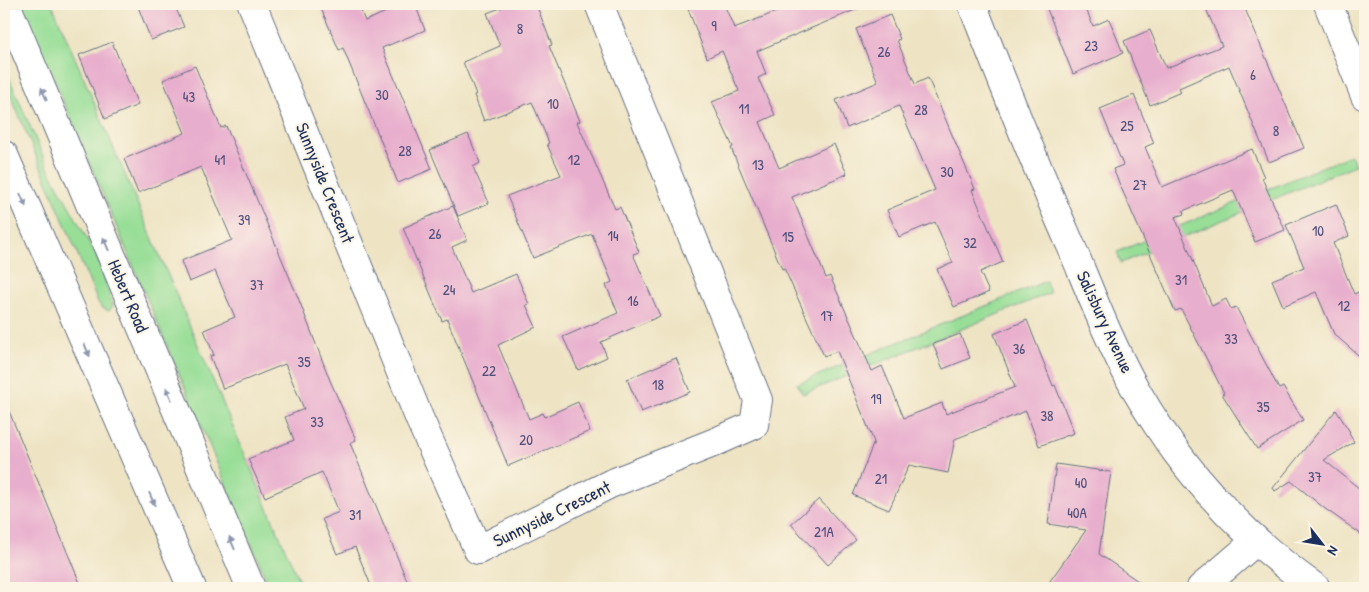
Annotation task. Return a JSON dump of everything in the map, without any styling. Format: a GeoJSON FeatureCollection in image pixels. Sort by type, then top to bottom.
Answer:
{"type":"FeatureCollection","features":[{"type":"Feature","properties":{"kind":"street","name":"Hebert Road"},"geometry":{"type":"LineString","coordinates":[[6,4],[251,588]]}},
{"type":"Feature","properties":{"kind":"street","name":"Sunnyside Crescent"},"geometry":{"type":"LineString","coordinates":[[252,4],[420,420],[478,550],[610,484],[713,443],[754,424],[758,400],[599,4]]}},
{"type":"Feature","properties":{"kind":"street","name":"Salisbury Avenue"},"geometry":{"type":"LineString","coordinates":[[972,4],[1034,163],[1115,348],[1137,391],[1162,432],[1190,471],[1222,507],[1256,541],[1293,572],[1316,588]]}},
{"type":"Feature","properties":{"kind":"street"},"geometry":{"type":"LineString","coordinates":[[1328,4],[1365,96]]}},
{"type":"Feature","properties":{"kind":"street"},"geometry":{"type":"LineString","coordinates":[[4,156],[192,588]]}},
{"type":"Feature","properties":{"kind":"street"},"geometry":{"type":"LineString","coordinates":[[1201,588],[1256,541]]}},
{"type":"Feature","properties":{"kind":"green space"},"geometry":{"type":"Polygon","coordinates":[[[22,4],[52,4],[302,588],[270,588],[22,4]]]}},
{"type":"Feature","properties":{"kind":"green space"},"geometry":{"type":"Polygon","coordinates":[[[4,66],[49,170],[94,251],[104,275],[113,306],[109,311],[101,307],[97,300],[4,80],[4,66]]]}},
{"type":"Feature","properties":{"kind":"green space"},"geometry":{"type":"Polygon","coordinates":[[[1351,155],[1355,165],[1121,263],[1117,252],[1351,155]]]}},
{"type":"Feature","properties":{"kind":"green space"},"geometry":{"type":"Polygon","coordinates":[[[1046,281],[1050,293],[803,394],[797,384],[1046,281]]]}},
{"type":"Feature","properties":{"kind":"building"},"geometry":{"type":"Polygon","coordinates":[[[137,4],[174,4],[184,27],[151,40],[137,4]]]}},
{"type":"Feature","properties":{"kind":"building"},"geometry":{"type":"Polygon","coordinates":[[[319,4],[358,4],[365,21],[405,4],[415,4],[425,30],[382,48],[432,169],[398,183],[343,48],[339,50],[319,4]]]}},
{"type":"Feature","properties":{"kind":"building"},"geometry":{"type":"Polygon","coordinates":[[[511,4],[536,4],[552,45],[549,46],[580,121],[577,122],[615,209],[620,207],[639,252],[633,254],[660,316],[601,342],[607,357],[578,370],[563,337],[618,313],[606,285],[612,282],[592,234],[533,258],[507,196],[561,175],[547,144],[549,143],[532,102],[484,121],[474,95],[476,94],[463,62],[500,46],[487,13],[511,4]]]}},
{"type":"Feature","properties":{"kind":"building"},"geometry":{"type":"Polygon","coordinates":[[[700,4],[724,4],[734,28],[797,4],[869,4],[757,51],[766,74],[758,78],[775,115],[760,122],[779,168],[834,144],[847,174],[792,197],[826,278],[830,276],[872,371],[882,366],[904,418],[942,403],[946,414],[1015,387],[994,334],[1027,320],[1074,433],[1039,446],[1026,411],[955,439],[948,473],[909,465],[889,510],[853,495],[874,442],[837,351],[824,356],[784,268],[782,269],[731,148],[733,147],[712,102],[739,91],[722,51],[707,58],[688,9],[700,4]]]}},
{"type":"Feature","properties":{"kind":"building"},"geometry":{"type":"Polygon","coordinates":[[[1045,4],[1084,4],[1093,26],[1109,19],[1123,53],[1073,74],[1045,4]]]}},
{"type":"Feature","properties":{"kind":"building"},"geometry":{"type":"Polygon","coordinates":[[[1204,4],[1243,4],[1304,148],[1269,162],[1229,66],[1179,88],[1181,92],[1150,105],[1124,41],[1150,30],[1166,68],[1222,46],[1204,4]]]}},
{"type":"Feature","properties":{"kind":"building"},"geometry":{"type":"Polygon","coordinates":[[[890,15],[900,39],[897,40],[915,84],[928,78],[975,189],[972,190],[1003,262],[980,272],[989,292],[954,307],[937,269],[953,263],[935,222],[899,237],[887,210],[935,190],[899,106],[847,128],[836,100],[878,82],[856,29],[890,15]]]}},
{"type":"Feature","properties":{"kind":"building"},"geometry":{"type":"Polygon","coordinates":[[[112,42],[138,105],[105,119],[79,55],[112,42]]]}},
{"type":"Feature","properties":{"kind":"building"},"geometry":{"type":"Polygon","coordinates":[[[195,66],[221,128],[226,126],[299,300],[329,378],[356,440],[350,443],[410,588],[372,588],[355,547],[337,554],[322,519],[339,512],[322,472],[265,497],[248,459],[294,440],[285,417],[304,409],[285,364],[223,389],[210,356],[214,355],[204,330],[235,317],[215,271],[189,282],[181,261],[232,240],[201,167],[138,193],[124,159],[185,133],[163,80],[195,66]]]}},
{"type":"Feature","properties":{"kind":"building"},"geometry":{"type":"Polygon","coordinates":[[[1134,95],[1154,143],[1145,147],[1162,187],[1252,149],[1264,177],[1262,178],[1285,230],[1255,242],[1233,190],[1183,211],[1184,214],[1175,217],[1212,306],[1226,299],[1231,309],[1236,307],[1279,389],[1283,387],[1303,420],[1257,449],[1222,394],[1224,393],[1181,309],[1175,311],[1113,169],[1123,165],[1100,109],[1134,95]]]}},
{"type":"Feature","properties":{"kind":"building"},"geometry":{"type":"Polygon","coordinates":[[[468,134],[480,163],[473,167],[489,203],[458,216],[430,150],[468,134]]]}},
{"type":"Feature","properties":{"kind":"building"},"geometry":{"type":"Polygon","coordinates":[[[1336,204],[1349,236],[1333,243],[1354,294],[1365,289],[1365,361],[1334,334],[1316,292],[1283,306],[1272,280],[1304,267],[1286,225],[1336,204]]]}},
{"type":"Feature","properties":{"kind":"building"},"geometry":{"type":"Polygon","coordinates":[[[453,206],[467,240],[452,247],[471,293],[516,274],[529,304],[526,305],[536,327],[498,345],[529,419],[543,413],[544,417],[578,402],[590,431],[508,466],[447,319],[442,321],[403,228],[453,206]]]}},
{"type":"Feature","properties":{"kind":"building"},"geometry":{"type":"Polygon","coordinates":[[[960,334],[970,358],[943,369],[933,344],[960,334]]]}},
{"type":"Feature","properties":{"kind":"building"},"geometry":{"type":"Polygon","coordinates":[[[676,358],[690,392],[641,412],[627,379],[676,358]]]}},
{"type":"Feature","properties":{"kind":"building"},"geometry":{"type":"Polygon","coordinates":[[[4,399],[82,588],[4,588],[4,399]]]}},
{"type":"Feature","properties":{"kind":"building"},"geometry":{"type":"Polygon","coordinates":[[[1336,410],[1354,442],[1324,460],[1365,493],[1365,537],[1324,508],[1291,481],[1275,491],[1273,488],[1336,410]]]}},
{"type":"Feature","properties":{"kind":"building"},"geometry":{"type":"Polygon","coordinates":[[[1056,464],[1111,472],[1099,554],[1148,588],[1045,588],[1086,530],[1048,524],[1056,464]]]}},
{"type":"Feature","properties":{"kind":"building"},"geometry":{"type":"Polygon","coordinates":[[[819,499],[856,540],[828,565],[791,524],[819,499]]]}}]}
